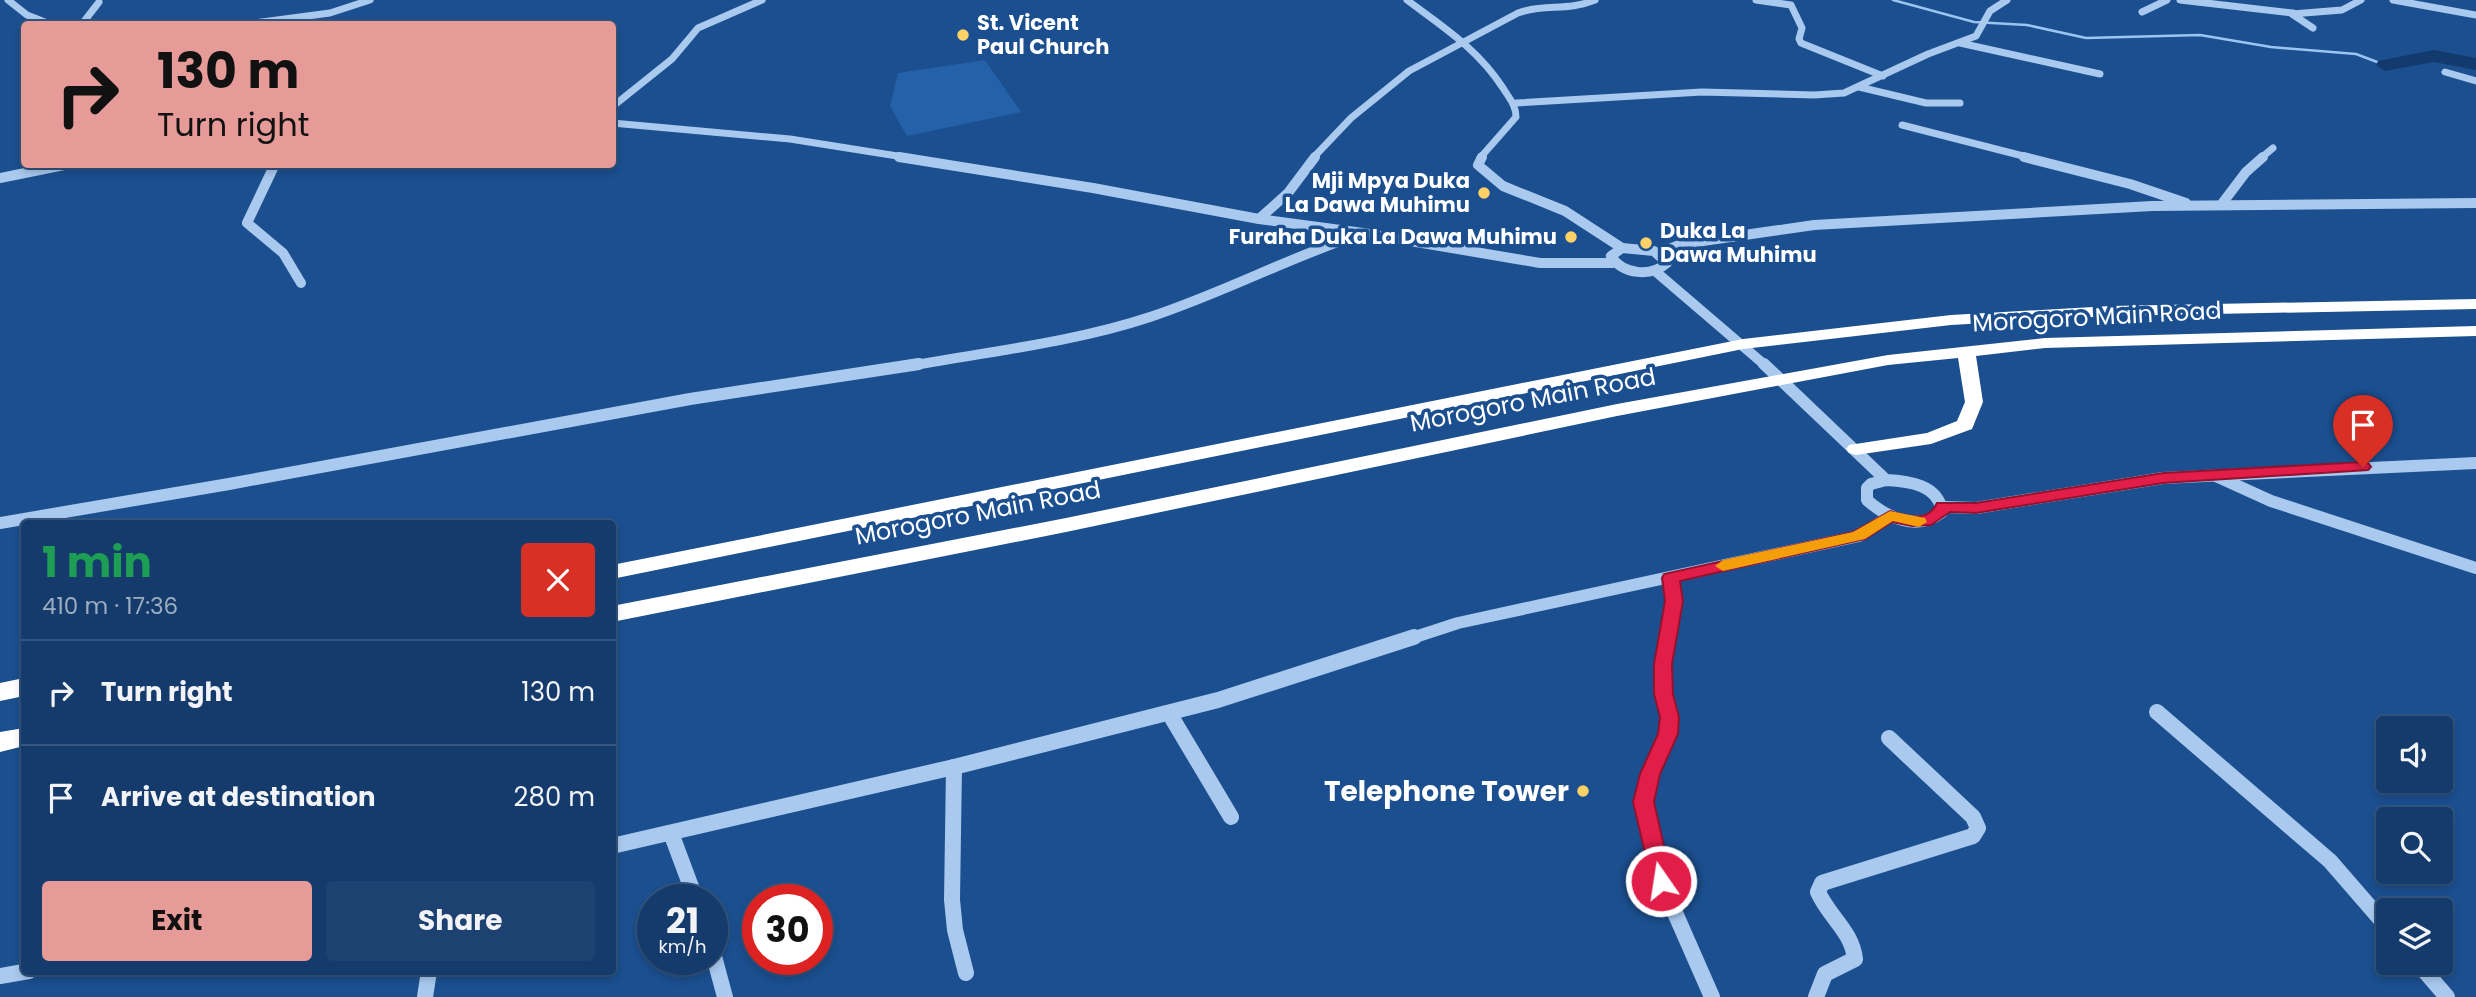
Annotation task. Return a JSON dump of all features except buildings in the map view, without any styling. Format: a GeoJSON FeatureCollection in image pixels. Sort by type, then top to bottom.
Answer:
{"type":"FeatureCollection","features":[{"type":"Feature","properties":{"kind":"highway","name":"Morogoro Main Road"},"geometry":{"type":"LineString","coordinates":[[616,571],[1743,344],[1951,320],[2110,311],[2476,304]]}},
{"type":"Feature","properties":{"kind":"highway","name":"Morogoro Main Road"},"geometry":{"type":"LineString","coordinates":[[616,613],[1066,525],[1617,411],[1888,360],[2045,343],[2476,331]]}},
{"type":"Feature","properties":{"kind":"highway"},"geometry":{"type":"LineString","coordinates":[[1856,449],[1931,438],[1965,425],[1974,402],[1966,352]]}},
{"type":"Feature","properties":{"kind":"highway"},"geometry":{"type":"LineString","coordinates":[[0,692],[21,688]]}},
{"type":"Feature","properties":{"kind":"highway"},"geometry":{"type":"LineString","coordinates":[[0,742],[21,738]]}},
{"type":"Feature","properties":{"kind":"street"},"geometry":{"type":"LineString","coordinates":[[8,0],[27,15],[42,21]]}},
{"type":"Feature","properties":{"kind":"street"},"geometry":{"type":"LineString","coordinates":[[270,21],[330,13],[370,0]]}},
{"type":"Feature","properties":{"kind":"street"},"geometry":{"type":"LineString","coordinates":[[616,104],[672,59],[698,28],[762,0]]}},
{"type":"Feature","properties":{"kind":"street"},"geometry":{"type":"LineString","coordinates":[[1407,0],[1465,40],[1488,64],[1516,103],[1516,117],[1480,159],[1478,165],[1482,171],[1506,186],[1573,216],[1622,248],[1659,253],[1682,244],[1814,225],[2193,205],[2476,203]]}},
{"type":"Feature","properties":{"kind":"street"},"geometry":{"type":"LineString","coordinates":[[1259,219],[1288,193],[1321,148],[1345,127],[1366,103],[1409,71],[1523,10],[1572,8],[1595,0]]}},
{"type":"Feature","properties":{"kind":"street"},"geometry":{"type":"LineString","coordinates":[[1756,0],[1791,5],[1802,27],[1801,43],[1884,76]]}},
{"type":"Feature","properties":{"kind":"street"},"geometry":{"type":"LineString","coordinates":[[1516,103],[1702,92],[1832,94],[1859,87],[1976,36],[1990,11],[2007,0]]}},
{"type":"Feature","properties":{"kind":"street"},"geometry":{"type":"LineString","coordinates":[[2142,12],[2167,0]]}},
{"type":"Feature","properties":{"kind":"street"},"geometry":{"type":"LineString","coordinates":[[2180,0],[2294,13],[2340,12],[2361,0]]}},
{"type":"Feature","properties":{"kind":"street"},"geometry":{"type":"LineString","coordinates":[[2393,0],[2476,15]]}},
{"type":"Feature","properties":{"kind":"street"},"geometry":{"type":"LineString","coordinates":[[84,21],[99,2]]}},
{"type":"Feature","properties":{"kind":"street"},"geometry":{"type":"LineString","coordinates":[[2294,13],[2294,18],[2313,27]]}},
{"type":"Feature","properties":{"kind":"street"},"geometry":{"type":"LineString","coordinates":[[1958,43],[2100,74]]}},
{"type":"Feature","properties":{"kind":"street"},"geometry":{"type":"LineString","coordinates":[[2445,72],[2476,82]]}},
{"type":"Feature","properties":{"kind":"street"},"geometry":{"type":"LineString","coordinates":[[1859,87],[1926,103],[1960,103]]}},
{"type":"Feature","properties":{"kind":"street"},"geometry":{"type":"LineString","coordinates":[[616,123],[790,139],[1093,188],[1259,219],[1363,233],[1540,263],[1614,262],[1632,271],[1655,271],[1667,263],[1659,253]]}},
{"type":"Feature","properties":{"kind":"street"},"geometry":{"type":"LineString","coordinates":[[1902,125],[2130,184],[2193,205]]}},
{"type":"Feature","properties":{"kind":"street"},"geometry":{"type":"LineString","coordinates":[[2221,205],[2246,172],[2273,148]]}},
{"type":"Feature","properties":{"kind":"street"},"geometry":{"type":"LineString","coordinates":[[0,178],[49,168]]}},
{"type":"Feature","properties":{"kind":"street"},"geometry":{"type":"LineString","coordinates":[[273,168],[247,223],[283,253],[301,284]]}},
{"type":"Feature","properties":{"kind":"street"},"geometry":{"type":"LineString","coordinates":[[0,523],[291,473],[690,399],[892,369],[1093,332],[1148,318],[1232,287],[1323,246],[1363,233]]}},
{"type":"Feature","properties":{"kind":"street"},"geometry":{"type":"LineString","coordinates":[[1614,262],[1611,256],[1622,248]]}},
{"type":"Feature","properties":{"kind":"street"},"geometry":{"type":"LineString","coordinates":[[1655,271],[1743,344],[1886,480]]}},
{"type":"Feature","properties":{"kind":"street"},"geometry":{"type":"LineString","coordinates":[[1943,507],[1976,508],[2092,487],[2212,475],[2476,463]]}},
{"type":"Feature","properties":{"kind":"street"},"geometry":{"type":"LineString","coordinates":[[2212,475],[2271,501],[2476,568]]}},
{"type":"Feature","properties":{"kind":"street"},"geometry":{"type":"LineString","coordinates":[[1886,480],[1907,482],[1927,489],[1943,507],[1938,517],[1923,522],[1890,516],[1872,506],[1866,494],[1871,484],[1886,480]]}},
{"type":"Feature","properties":{"kind":"street"},"geometry":{"type":"LineString","coordinates":[[616,845],[954,767],[1169,713],[1218,700],[1458,623],[1859,536],[1890,516]]}},
{"type":"Feature","properties":{"kind":"street"},"geometry":{"type":"LineString","coordinates":[[1670,578],[1674,601],[1663,664],[1663,694],[1670,717],[1668,734],[1650,774],[1643,802],[1661,881],[1712,997]]}},
{"type":"Feature","properties":{"kind":"street"},"geometry":{"type":"LineString","coordinates":[[2157,712],[2330,861],[2376,914]]}},
{"type":"Feature","properties":{"kind":"street"},"geometry":{"type":"LineString","coordinates":[[1169,713],[1231,817]]}},
{"type":"Feature","properties":{"kind":"street"},"geometry":{"type":"LineString","coordinates":[[1816,997],[1825,974],[1855,959],[1855,945],[1843,925],[1821,901],[1818,892],[1822,883],[1973,836],[1978,828],[1973,817],[1889,738]]}},
{"type":"Feature","properties":{"kind":"street"},"geometry":{"type":"LineString","coordinates":[[954,767],[952,900],[955,930],[966,972]]}},
{"type":"Feature","properties":{"kind":"street"},"geometry":{"type":"LineString","coordinates":[[671,833],[690,884]]}},
{"type":"Feature","properties":{"kind":"street"},"geometry":{"type":"LineString","coordinates":[[0,976],[21,972]]}},
{"type":"Feature","properties":{"kind":"street"},"geometry":{"type":"LineString","coordinates":[[425,997],[428,975]]}},
{"type":"Feature","properties":{"kind":"street"},"geometry":{"type":"LineString","coordinates":[[719,975],[725,997]]}},
{"type":"Feature","properties":{"kind":"street"},"geometry":{"type":"LineString","coordinates":[[2428,975],[2447,997]]}},
{"type":"Feature","properties":{"kind":"shaded area"},"geometry":{"type":"Polygon","coordinates":[[[985,60],[1021,112],[907,136],[890,106],[898,73],[985,60]]]}},
{"type":"Feature","properties":{"kind":"waterway"},"geometry":{"type":"LineString","coordinates":[[1893,0],[1974,22],[2027,25],[2086,38],[2200,35],[2271,47],[2356,54],[2385,65]]}},
{"type":"Feature","properties":{"kind":"waterway"},"geometry":{"type":"LineString","coordinates":[[2385,65],[2434,56],[2476,64]]}},
{"type":"Feature","properties":{"kind":"slow traffic"},"geometry":{"type":"LineString","coordinates":[[1723,566],[1859,536],[1890,516],[1919,522]]}},
{"type":"Feature","properties":{"kind":"place","name":"St. Vicent Paul Church"},"geometry":{"type":"Point","coordinates":[963,35]}},
{"type":"Feature","properties":{"kind":"place","name":"Mji Mpya Duka La Dawa Muhimu"},"geometry":{"type":"Point","coordinates":[1484,193]}},
{"type":"Feature","properties":{"kind":"place","name":"Furaha Duka La Dawa Muhimu"},"geometry":{"type":"Point","coordinates":[1571,237]}},
{"type":"Feature","properties":{"kind":"place","name":"Duka La Dawa Muhimu"},"geometry":{"type":"Point","coordinates":[1646,243]}},
{"type":"Feature","properties":{"kind":"place","name":"Telephone Tower"},"geometry":{"type":"Point","coordinates":[1583,791]}},
{"type":"Feature","properties":{"kind":"route"},"geometry":{"type":"LineString","coordinates":[[1661,881],[1643,802],[1650,774],[1668,734],[1670,717],[1663,694],[1663,664],[1674,601],[1670,578],[1859,536],[1890,516],[1912,522],[1931,520],[1938,517],[1943,507],[1976,508],[2092,487],[2163,478],[2363,467]]}}]}
